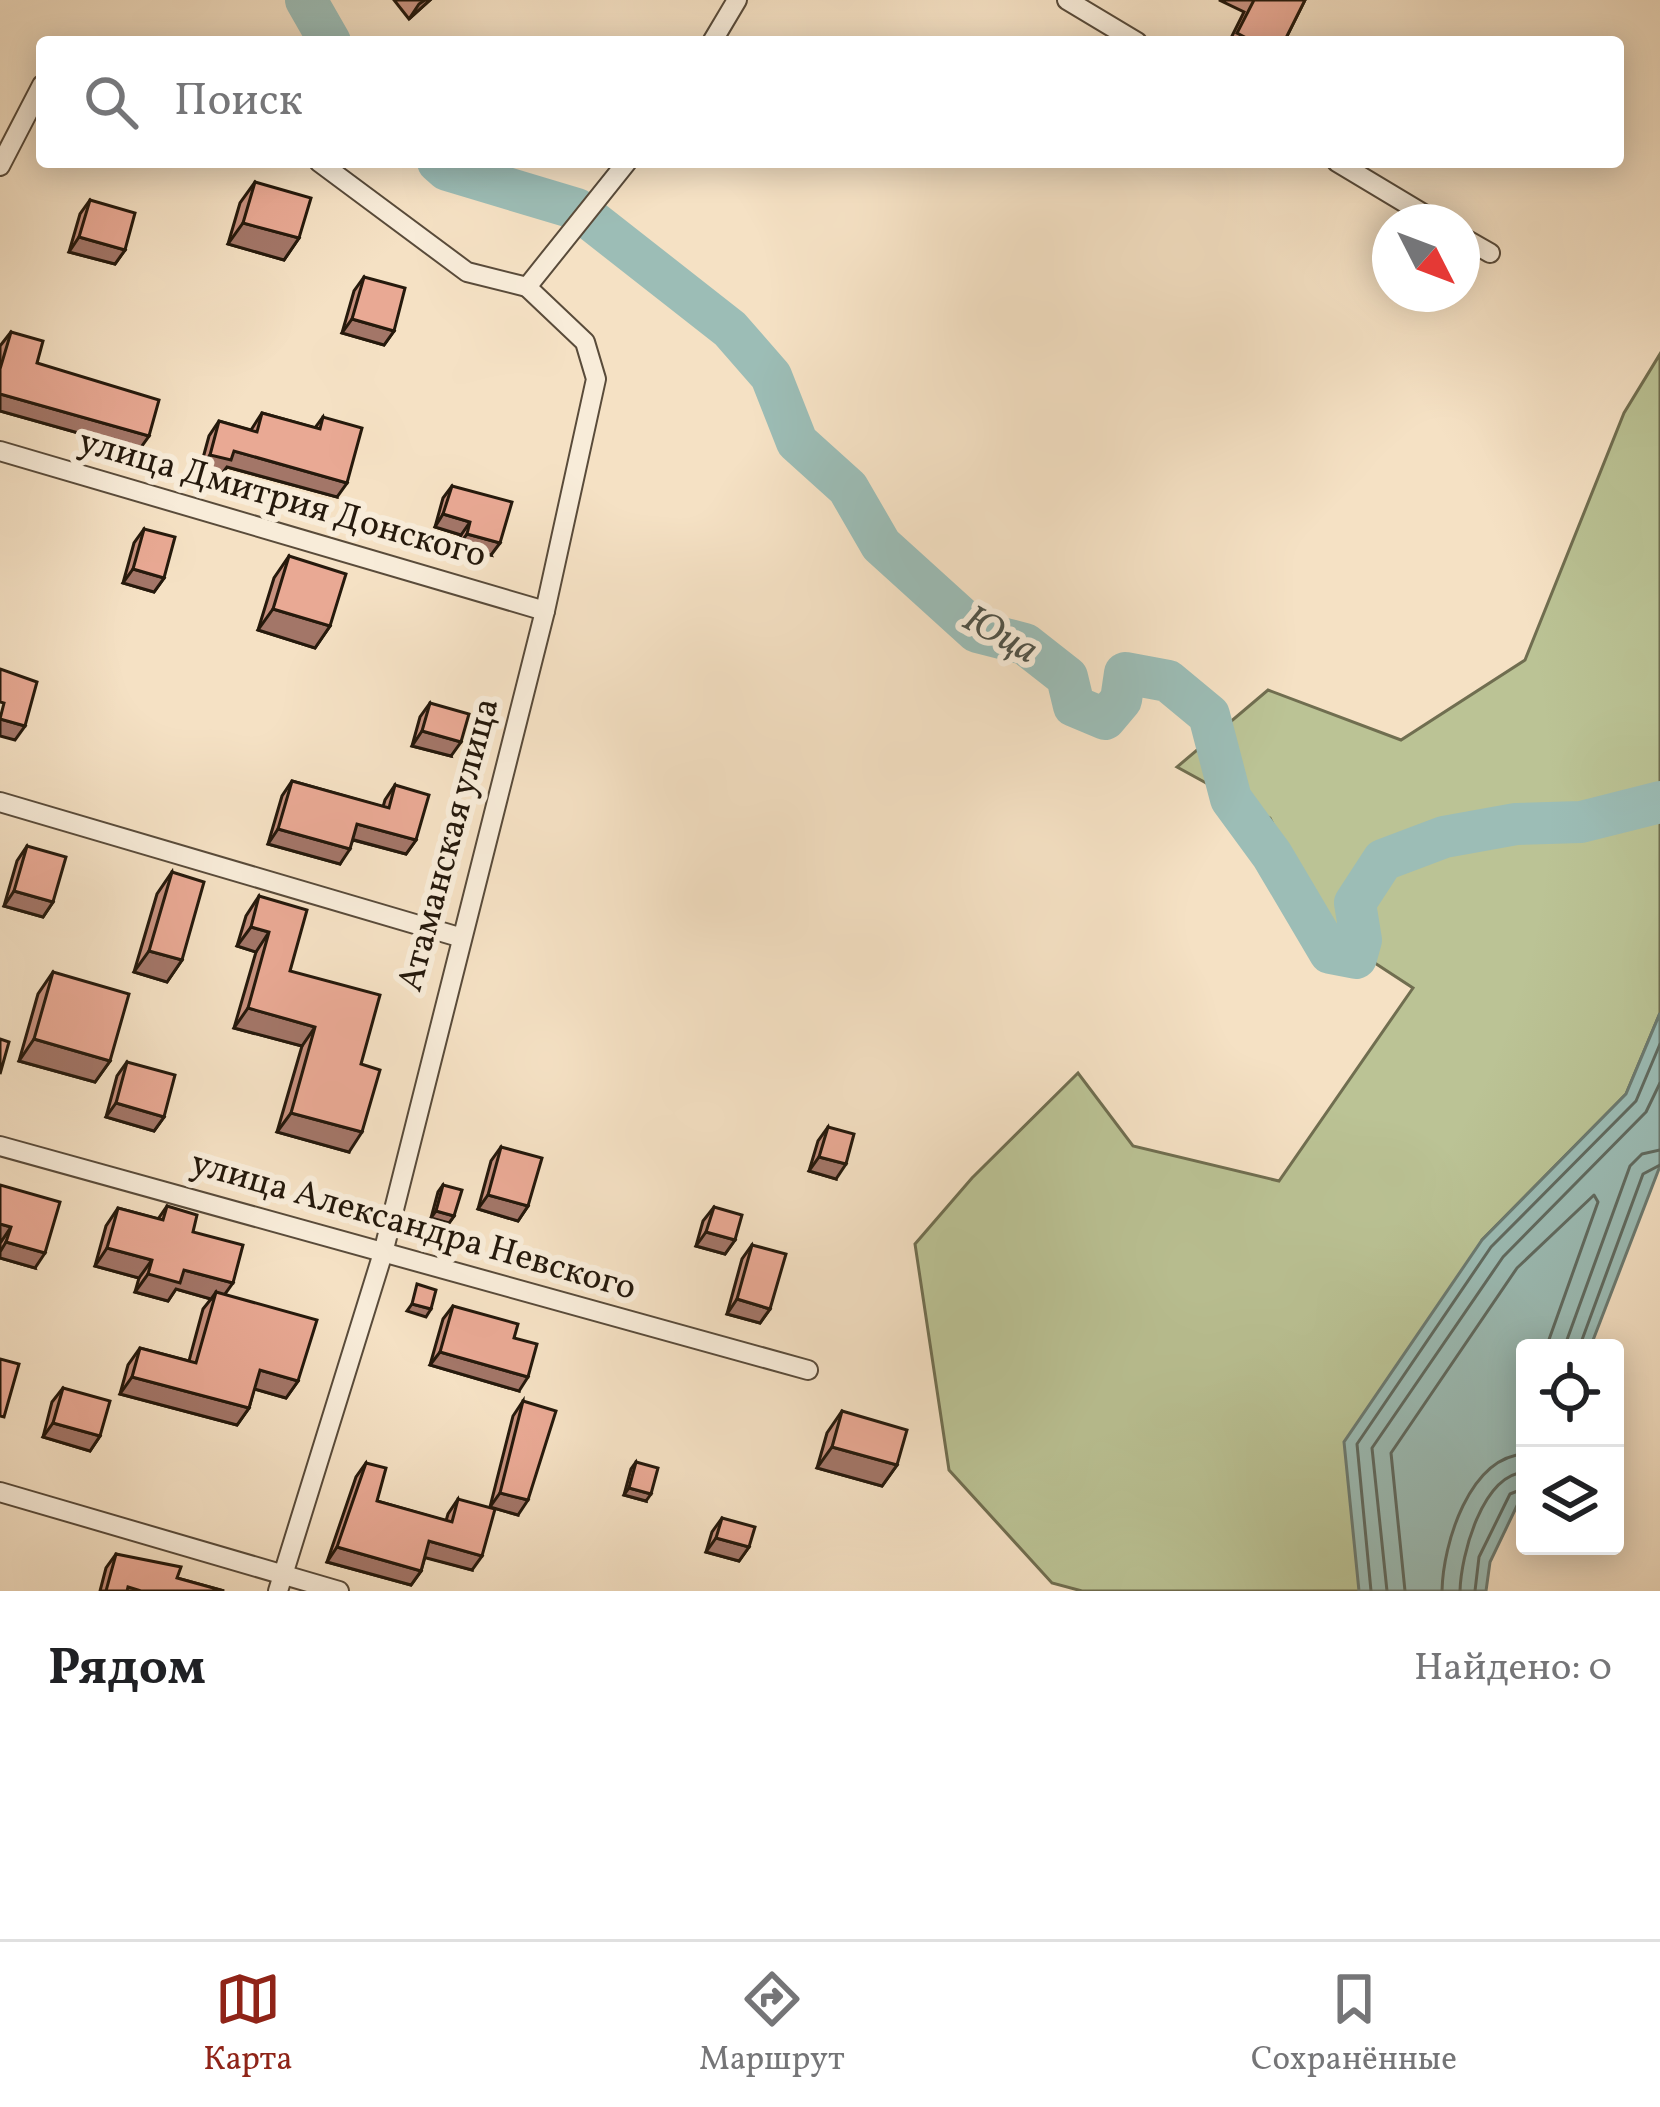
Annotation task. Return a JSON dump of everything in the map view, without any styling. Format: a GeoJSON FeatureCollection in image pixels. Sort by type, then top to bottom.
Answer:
{"type":"FeatureCollection","features":[{"type":"Feature","properties":{"kind":"street"},"geometry":{"type":"LineString","coordinates":[[716,36],[737,0]]}},
{"type":"Feature","properties":{"kind":"street"},"geometry":{"type":"LineString","coordinates":[[1067,0],[1127,36]]}},
{"type":"Feature","properties":{"kind":"street"},"geometry":{"type":"LineString","coordinates":[[0,166],[36,97]]}},
{"type":"Feature","properties":{"kind":"street"},"geometry":{"type":"LineString","coordinates":[[327,168],[467,272],[527,286],[623,168]]}},
{"type":"Feature","properties":{"kind":"street"},"geometry":{"type":"LineString","coordinates":[[1347,168],[1407,204]]}},
{"type":"Feature","properties":{"kind":"street"},"geometry":{"type":"LineString","coordinates":[[1480,247],[1490,253]]}},
{"type":"Feature","properties":{"kind":"street","name":"Атаманская улица"},"geometry":{"type":"LineString","coordinates":[[280,1583],[383,1252],[545,611],[596,380],[585,342],[527,286]]}},
{"type":"Feature","properties":{"kind":"street","name":"улица Дмитрия Донского"},"geometry":{"type":"LineString","coordinates":[[0,451],[545,611]]}},
{"type":"Feature","properties":{"kind":"street"},"geometry":{"type":"LineString","coordinates":[[0,802],[459,937]]}},
{"type":"Feature","properties":{"kind":"street","name":"улица Александра Невского"},"geometry":{"type":"LineString","coordinates":[[0,1146],[808,1370]]}},
{"type":"Feature","properties":{"kind":"street"},"geometry":{"type":"LineString","coordinates":[[0,1492],[280,1583],[339,1591]]}},
{"type":"Feature","properties":{"kind":"green space"},"geometry":{"type":"Polygon","coordinates":[[[1660,354],[1660,1013],[1626,1094],[1482,1240],[1359,1591],[1082,1591],[1052,1583],[949,1470],[915,1244],[972,1178],[1078,1073],[1133,1146],[1279,1181],[1413,988],[1338,939],[1312,905],[1270,818],[1177,767],[1268,690],[1401,740],[1525,660],[1624,413],[1660,354]]]}},
{"type":"Feature","properties":{"kind":"water"},"geometry":{"type":"Polygon","coordinates":[[[1660,1013],[1660,1166],[1593,1339],[1516,1339],[1516,1508],[1490,1562],[1486,1591],[1359,1591],[1344,1442],[1482,1240],[1626,1094],[1660,1013]]]}},
{"type":"Feature","properties":{"kind":"building"},"geometry":{"type":"Polygon","coordinates":[[[1254,0],[1305,0],[1287,36],[1237,33],[1254,0]]]}},
{"type":"Feature","properties":{"kind":"building"},"geometry":{"type":"Polygon","coordinates":[[[255,182],[311,198],[299,238],[243,223],[255,182]]]}},
{"type":"Feature","properties":{"kind":"building"},"geometry":{"type":"Polygon","coordinates":[[[90,200],[135,213],[125,250],[79,237],[90,200]]]}},
{"type":"Feature","properties":{"kind":"building"},"geometry":{"type":"Polygon","coordinates":[[[364,277],[405,288],[394,331],[352,319],[364,277]]]}},
{"type":"Feature","properties":{"kind":"building"},"geometry":{"type":"Polygon","coordinates":[[[11,332],[43,341],[37,363],[159,400],[149,436],[0,394],[0,369],[11,332]]]}},
{"type":"Feature","properties":{"kind":"building"},"geometry":{"type":"Polygon","coordinates":[[[262,413],[320,429],[323,417],[362,428],[347,483],[234,451],[231,460],[210,455],[219,421],[257,432],[262,413]]]}},
{"type":"Feature","properties":{"kind":"building"},"geometry":{"type":"Polygon","coordinates":[[[452,486],[512,502],[500,543],[467,534],[470,522],[443,514],[452,486]]]}},
{"type":"Feature","properties":{"kind":"building"},"geometry":{"type":"Polygon","coordinates":[[[144,529],[175,537],[164,578],[133,569],[144,529]]]}},
{"type":"Feature","properties":{"kind":"building"},"geometry":{"type":"Polygon","coordinates":[[[289,556],[346,574],[330,626],[273,609],[289,556]]]}},
{"type":"Feature","properties":{"kind":"building"},"geometry":{"type":"Polygon","coordinates":[[[0,669],[37,682],[25,726],[0,719],[4,703],[0,702],[0,669]]]}},
{"type":"Feature","properties":{"kind":"building"},"geometry":{"type":"Polygon","coordinates":[[[430,703],[469,714],[461,742],[422,731],[430,703]]]}},
{"type":"Feature","properties":{"kind":"building"},"geometry":{"type":"Polygon","coordinates":[[[292,781],[389,808],[395,785],[429,795],[416,840],[357,824],[350,849],[278,829],[292,781]]]}},
{"type":"Feature","properties":{"kind":"building"},"geometry":{"type":"Polygon","coordinates":[[[27,846],[66,857],[53,902],[14,891],[27,846]]]}},
{"type":"Feature","properties":{"kind":"building"},"geometry":{"type":"Polygon","coordinates":[[[172,872],[204,882],[182,960],[149,951],[172,872]]]}},
{"type":"Feature","properties":{"kind":"building"},"geometry":{"type":"Polygon","coordinates":[[[259,896],[307,910],[290,971],[380,995],[361,1064],[380,1070],[362,1132],[291,1113],[315,1027],[248,1008],[269,932],[251,927],[259,896]]]}},
{"type":"Feature","properties":{"kind":"building"},"geometry":{"type":"Polygon","coordinates":[[[53,972],[129,994],[110,1061],[34,1039],[53,972]]]}},
{"type":"Feature","properties":{"kind":"building"},"geometry":{"type":"Polygon","coordinates":[[[0,1039],[9,1042],[0,1074],[0,1039]]]}},
{"type":"Feature","properties":{"kind":"building"},"geometry":{"type":"Polygon","coordinates":[[[127,1062],[175,1075],[164,1117],[116,1103],[127,1062]]]}},
{"type":"Feature","properties":{"kind":"building"},"geometry":{"type":"Polygon","coordinates":[[[828,1127],[854,1134],[846,1164],[819,1157],[828,1127]]]}},
{"type":"Feature","properties":{"kind":"building"},"geometry":{"type":"Polygon","coordinates":[[[501,1147],[542,1158],[528,1206],[488,1195],[501,1147]]]}},
{"type":"Feature","properties":{"kind":"building"},"geometry":{"type":"Polygon","coordinates":[[[0,1185],[60,1202],[45,1253],[6,1242],[11,1227],[0,1224],[0,1185]]]}},
{"type":"Feature","properties":{"kind":"building"},"geometry":{"type":"Polygon","coordinates":[[[443,1185],[462,1190],[454,1216],[436,1211],[443,1185]]]}},
{"type":"Feature","properties":{"kind":"building"},"geometry":{"type":"Polygon","coordinates":[[[167,1206],[197,1215],[193,1232],[243,1245],[233,1283],[184,1270],[180,1283],[148,1274],[152,1260],[107,1248],[118,1208],[163,1220],[167,1206]]]}},
{"type":"Feature","properties":{"kind":"building"},"geometry":{"type":"Polygon","coordinates":[[[714,1207],[742,1215],[735,1240],[706,1232],[714,1207]]]}},
{"type":"Feature","properties":{"kind":"building"},"geometry":{"type":"Polygon","coordinates":[[[752,1245],[786,1254],[770,1309],[737,1299],[752,1245]]]}},
{"type":"Feature","properties":{"kind":"building"},"geometry":{"type":"Polygon","coordinates":[[[417,1284],[436,1290],[431,1309],[412,1304],[417,1284]]]}},
{"type":"Feature","properties":{"kind":"building"},"geometry":{"type":"Polygon","coordinates":[[[216,1292],[317,1320],[298,1381],[260,1370],[249,1408],[132,1377],[140,1348],[196,1363],[216,1292]]]}},
{"type":"Feature","properties":{"kind":"building"},"geometry":{"type":"Polygon","coordinates":[[[453,1306],[518,1324],[514,1338],[537,1344],[528,1377],[440,1352],[453,1306]]]}},
{"type":"Feature","properties":{"kind":"building"},"geometry":{"type":"Polygon","coordinates":[[[0,1359],[19,1364],[4,1417],[0,1416],[0,1359]]]}},
{"type":"Feature","properties":{"kind":"building"},"geometry":{"type":"Polygon","coordinates":[[[63,1388],[110,1401],[100,1436],[53,1423],[63,1388]]]}},
{"type":"Feature","properties":{"kind":"building"},"geometry":{"type":"Polygon","coordinates":[[[523,1401],[556,1411],[528,1500],[500,1493],[523,1401]]]}},
{"type":"Feature","properties":{"kind":"building"},"geometry":{"type":"Polygon","coordinates":[[[842,1411],[907,1430],[897,1465],[832,1447],[842,1411]]]}},
{"type":"Feature","properties":{"kind":"building"},"geometry":{"type":"Polygon","coordinates":[[[636,1462],[658,1468],[651,1494],[629,1488],[636,1462]]]}},
{"type":"Feature","properties":{"kind":"building"},"geometry":{"type":"Polygon","coordinates":[[[366,1463],[386,1468],[377,1501],[452,1522],[458,1499],[495,1509],[482,1556],[429,1541],[421,1571],[337,1547],[366,1463]]]}},
{"type":"Feature","properties":{"kind":"building"},"geometry":{"type":"Polygon","coordinates":[[[722,1518],[755,1527],[749,1547],[716,1538],[722,1518]]]}},
{"type":"Feature","properties":{"kind":"building"},"geometry":{"type":"Polygon","coordinates":[[[116,1554],[181,1567],[177,1578],[224,1591],[128,1587],[127,1591],[106,1591],[116,1554]]]}},
{"type":"Feature","properties":{"kind":"waterway","name":"Юца"},"geometry":{"type":"LineString","coordinates":[[306,0],[327,36]]}},
{"type":"Feature","properties":{"kind":"waterway","name":"Юца"},"geometry":{"type":"LineString","coordinates":[[445,168],[577,209],[730,329],[771,376],[797,442],[848,488],[881,545],[977,632],[1025,644],[1067,677],[1074,706],[1105,719],[1121,700],[1125,673],[1168,681],[1209,715],[1231,799],[1272,855],[1330,953],[1356,958],[1361,940],[1355,903],[1383,860],[1444,837],[1516,824],[1581,822],[1660,802]]}}]}
